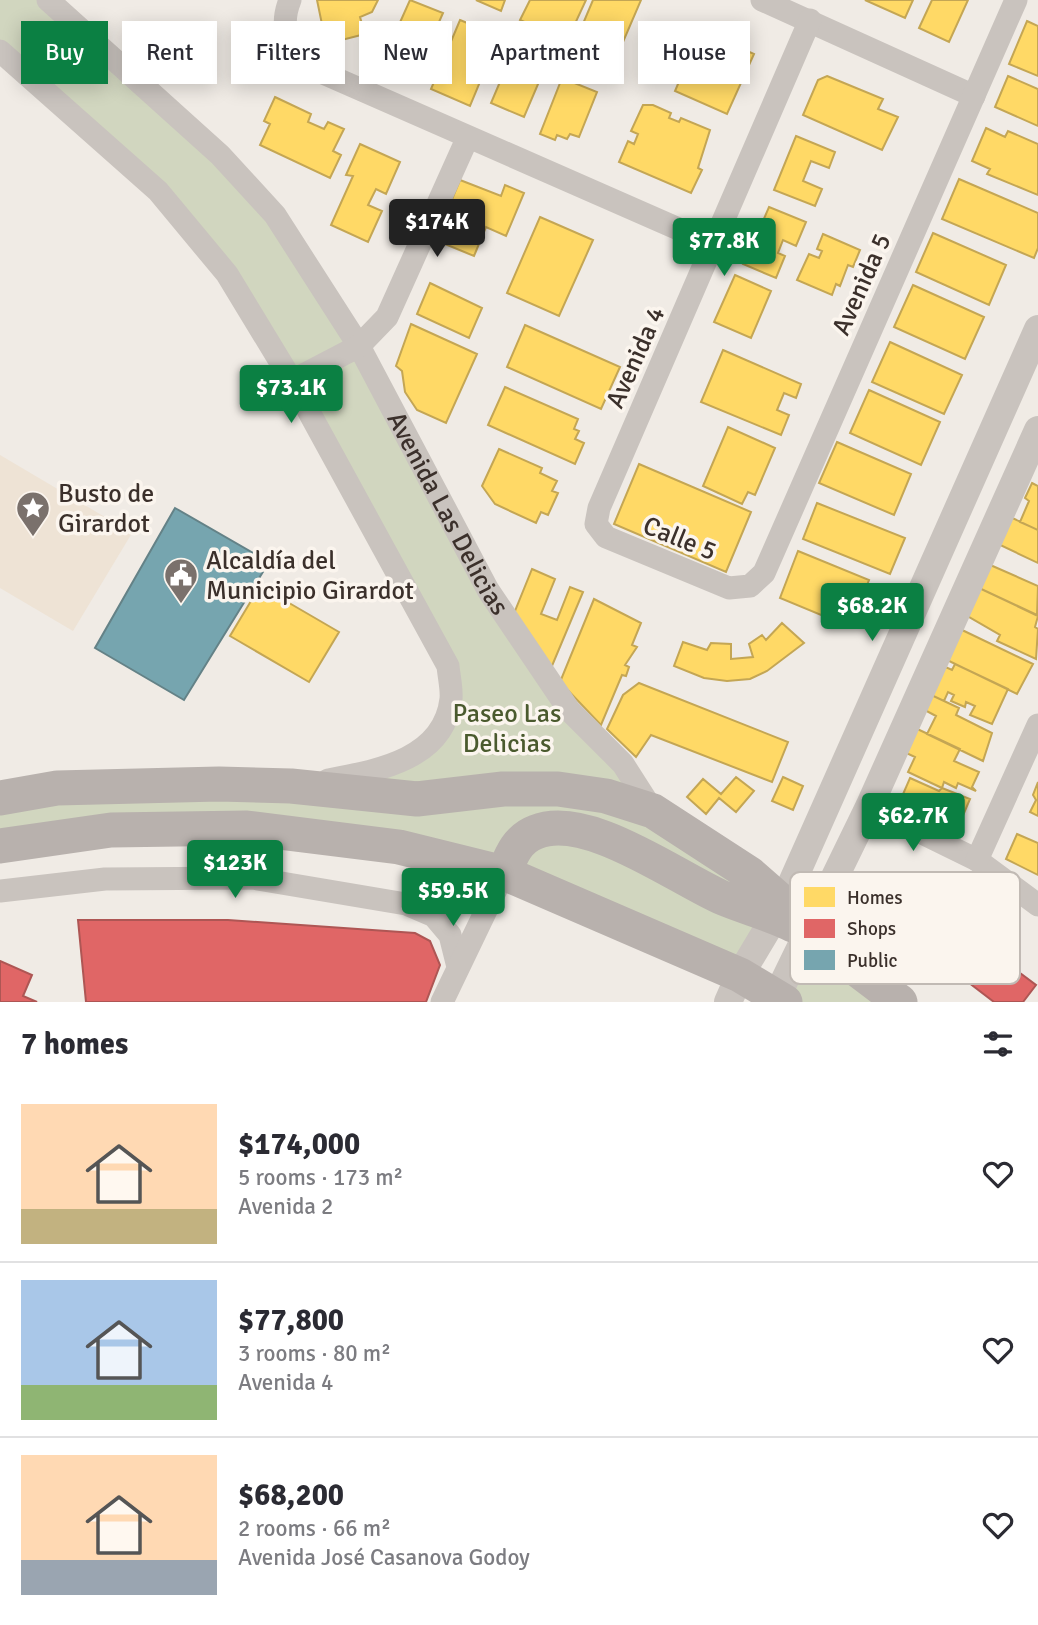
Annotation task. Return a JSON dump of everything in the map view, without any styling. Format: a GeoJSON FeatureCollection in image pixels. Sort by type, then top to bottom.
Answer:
{"type":"FeatureCollection","features":[{"type":"Feature","properties":{"kind":"main road","name":"Avenida Las Delicias"},"geometry":{"type":"LineString","coordinates":[[0,798],[69,787],[219,784],[291,786],[417,799],[503,789],[558,789],[606,796],[653,811],[750,874],[779,909]]}},
{"type":"Feature","properties":{"kind":"main road"},"geometry":{"type":"LineString","coordinates":[[504,873],[515,846],[535,832],[564,827],[593,834],[723,898],[779,909],[790,918]]}},
{"type":"Feature","properties":{"kind":"main road"},"geometry":{"type":"LineString","coordinates":[[0,846],[111,830],[247,828],[399,847],[504,873],[734,989],[778,1000]]}},
{"type":"Feature","properties":{"kind":"main road"},"geometry":{"type":"LineString","coordinates":[[876,984],[900,1002]]}},
{"type":"Feature","properties":{"kind":"street","name":"Avenida Las Delicias"},"geometry":{"type":"LineString","coordinates":[[48,0],[220,155],[275,215],[359,346],[488,590],[569,710],[623,764],[653,811]]}},
{"type":"Feature","properties":{"kind":"street"},"geometry":{"type":"LineString","coordinates":[[290,0],[283,17],[288,41],[298,62],[467,139],[715,245]]}},
{"type":"Feature","properties":{"kind":"street"},"geometry":{"type":"LineString","coordinates":[[762,0],[974,96]]}},
{"type":"Feature","properties":{"kind":"street","name":"Avenida 5"},"geometry":{"type":"LineString","coordinates":[[750,586],[764,573],[1016,0]]}},
{"type":"Feature","properties":{"kind":"street","name":"Avenida 4"},"geometry":{"type":"LineString","coordinates":[[596,524],[598,508],[715,245],[810,20]]}},
{"type":"Feature","properties":{"kind":"street","name":"Avenida Las Delicias"},"geometry":{"type":"LineString","coordinates":[[0,51],[158,191],[183,217],[227,274],[292,381],[448,666],[451,699],[443,726],[424,749],[383,770],[291,786]]}},
{"type":"Feature","properties":{"kind":"street"},"geometry":{"type":"LineString","coordinates":[[292,381],[359,346],[387,317],[467,139]]}},
{"type":"Feature","properties":{"kind":"street"},"geometry":{"type":"LineString","coordinates":[[796,872],[1038,329]]}},
{"type":"Feature","properties":{"kind":"street"},"geometry":{"type":"LineString","coordinates":[[838,872],[1038,429]]}},
{"type":"Feature","properties":{"kind":"street","name":"Calle 5"},"geometry":{"type":"LineString","coordinates":[[596,524],[606,537],[729,588],[750,586]]}},
{"type":"Feature","properties":{"kind":"street"},"geometry":{"type":"LineString","coordinates":[[976,860],[1038,725]]}},
{"type":"Feature","properties":{"kind":"street"},"geometry":{"type":"LineString","coordinates":[[869,807],[976,860],[993,872]]}},
{"type":"Feature","properties":{"kind":"street"},"geometry":{"type":"LineString","coordinates":[[442,1002],[504,873]]}},
{"type":"Feature","properties":{"kind":"street"},"geometry":{"type":"LineString","coordinates":[[0,891],[105,879],[252,878],[406,904],[434,916],[450,935],[458,967]]}},
{"type":"Feature","properties":{"kind":"street"},"geometry":{"type":"LineString","coordinates":[[734,989],[790,884]]}},
{"type":"Feature","properties":{"kind":"street"},"geometry":{"type":"LineString","coordinates":[[1020,892],[1038,905]]}},
{"type":"Feature","properties":{"kind":"street"},"geometry":{"type":"LineString","coordinates":[[778,1000],[790,974]]}},
{"type":"Feature","properties":{"kind":"green space"},"geometry":{"type":"Polygon","coordinates":[[[0,0],[48,0],[70,21],[21,21],[21,70],[0,51],[0,0]]]}},
{"type":"Feature","properties":{"kind":"green space","name":"Paseo Las Delicias"},"geometry":{"type":"Polygon","coordinates":[[[108,57],[122,70],[122,84],[137,84],[275,215],[488,590],[653,811],[783,903],[740,975],[504,873],[247,828],[0,846],[0,798],[383,770],[443,726],[448,666],[193,230],[36,84],[108,84],[108,57]]]}},
{"type":"Feature","properties":{"kind":"green space"},"geometry":{"type":"Polygon","coordinates":[[[791,984],[876,984],[900,1002],[785,1002],[791,984]]]}},
{"type":"Feature","properties":{"kind":"shaded area"},"geometry":{"type":"Polygon","coordinates":[[[0,455],[132,533],[73,631],[0,588],[0,455]]]}},
{"type":"Feature","properties":{"kind":"building: Homes"},"geometry":{"type":"Polygon","coordinates":[[[317,0],[378,0],[372,12],[360,17],[359,36],[345,39],[345,21],[321,21],[317,0]]]}},
{"type":"Feature","properties":{"kind":"building: Homes"},"geometry":{"type":"Polygon","coordinates":[[[410,0],[443,13],[439,21],[401,21],[410,0]]]}},
{"type":"Feature","properties":{"kind":"building: Homes"},"geometry":{"type":"Polygon","coordinates":[[[476,0],[505,0],[501,11],[476,0]]]}},
{"type":"Feature","properties":{"kind":"building: Homes"},"geometry":{"type":"Polygon","coordinates":[[[530,0],[586,0],[576,21],[520,20],[530,0]]]}},
{"type":"Feature","properties":{"kind":"building: Homes"},"geometry":{"type":"Polygon","coordinates":[[[593,0],[641,0],[624,40],[624,21],[584,21],[593,0]]]}},
{"type":"Feature","properties":{"kind":"building: Homes"},"geometry":{"type":"Polygon","coordinates":[[[865,0],[913,0],[905,18],[865,0]]]}},
{"type":"Feature","properties":{"kind":"building: Homes"},"geometry":{"type":"Polygon","coordinates":[[[932,0],[968,0],[949,42],[919,28],[932,0]]]}},
{"type":"Feature","properties":{"kind":"building: Homes"},"geometry":{"type":"Polygon","coordinates":[[[460,20],[466,22],[466,84],[479,84],[470,106],[431,89],[433,84],[452,84],[452,39],[460,20]]]}},
{"type":"Feature","properties":{"kind":"building: Homes"},"geometry":{"type":"Polygon","coordinates":[[[1027,21],[1038,26],[1038,76],[1009,64],[1027,21]]]}},
{"type":"Feature","properties":{"kind":"building: Homes"},"geometry":{"type":"Polygon","coordinates":[[[827,76],[883,99],[878,109],[898,117],[882,150],[803,115],[818,80],[827,76]]]}},
{"type":"Feature","properties":{"kind":"building: Homes"},"geometry":{"type":"Polygon","coordinates":[[[1008,76],[1038,89],[1038,126],[995,107],[1008,76]]]}},
{"type":"Feature","properties":{"kind":"building: Homes"},"geometry":{"type":"Polygon","coordinates":[[[499,84],[538,84],[524,117],[491,103],[499,84]]]}},
{"type":"Feature","properties":{"kind":"building: Homes"},"geometry":{"type":"Polygon","coordinates":[[[560,84],[577,84],[597,92],[579,137],[570,134],[567,139],[557,135],[555,140],[540,134],[560,84]]]}},
{"type":"Feature","properties":{"kind":"building: Homes"},"geometry":{"type":"Polygon","coordinates":[[[678,84],[740,84],[727,114],[675,91],[678,84]]]}},
{"type":"Feature","properties":{"kind":"building: Homes"},"geometry":{"type":"Polygon","coordinates":[[[275,97],[311,114],[308,122],[324,129],[328,122],[344,129],[333,151],[341,155],[330,178],[260,145],[270,124],[264,121],[275,97]]]}},
{"type":"Feature","properties":{"kind":"building: Homes"},"geometry":{"type":"Polygon","coordinates":[[[643,105],[653,105],[671,113],[669,118],[679,122],[681,118],[710,130],[698,168],[702,170],[691,193],[619,162],[628,141],[634,144],[638,134],[631,131],[643,105]]]}},
{"type":"Feature","properties":{"kind":"building: Homes"},"geometry":{"type":"Polygon","coordinates":[[[986,128],[1005,137],[1008,131],[1038,144],[1038,195],[987,174],[990,169],[972,161],[986,128]]]}},
{"type":"Feature","properties":{"kind":"building: Homes"},"geometry":{"type":"Polygon","coordinates":[[[796,136],[835,152],[829,168],[811,161],[803,181],[822,189],[815,206],[774,190],[796,136]]]}},
{"type":"Feature","properties":{"kind":"building: Homes"},"geometry":{"type":"Polygon","coordinates":[[[360,144],[400,162],[386,194],[376,189],[368,205],[382,211],[368,242],[331,225],[353,176],[346,175],[360,144]]]}},
{"type":"Feature","properties":{"kind":"building: Homes"},"geometry":{"type":"Polygon","coordinates":[[[959,179],[1038,213],[1038,248],[1034,258],[942,219],[959,179]]]}},
{"type":"Feature","properties":{"kind":"building: Homes"},"geometry":{"type":"Polygon","coordinates":[[[460,180],[501,196],[505,185],[524,193],[506,236],[486,227],[474,256],[435,240],[460,180]]]}},
{"type":"Feature","properties":{"kind":"building: Homes"},"geometry":{"type":"Polygon","coordinates":[[[769,207],[806,222],[796,246],[783,240],[778,253],[785,256],[776,278],[743,264],[753,240],[758,242],[761,237],[757,235],[769,207]]]}},
{"type":"Feature","properties":{"kind":"building: Homes"},"geometry":{"type":"Polygon","coordinates":[[[540,217],[593,240],[559,316],[507,293],[540,217]]]}},
{"type":"Feature","properties":{"kind":"building: Homes"},"geometry":{"type":"Polygon","coordinates":[[[933,233],[1006,265],[989,305],[916,272],[933,233]]]}},
{"type":"Feature","properties":{"kind":"building: Homes"},"geometry":{"type":"Polygon","coordinates":[[[823,234],[860,250],[853,267],[848,265],[840,286],[836,284],[832,295],[797,280],[809,254],[819,258],[822,251],[817,249],[823,234]]]}},
{"type":"Feature","properties":{"kind":"building: Homes"},"geometry":{"type":"Polygon","coordinates":[[[735,275],[771,291],[751,338],[714,322],[735,275]]]}},
{"type":"Feature","properties":{"kind":"building: Homes"},"geometry":{"type":"Polygon","coordinates":[[[430,283],[482,308],[469,338],[417,314],[430,283]]]}},
{"type":"Feature","properties":{"kind":"building: Homes"},"geometry":{"type":"Polygon","coordinates":[[[913,285],[984,317],[965,359],[894,327],[913,285]]]}},
{"type":"Feature","properties":{"kind":"building: Homes"},"geometry":{"type":"Polygon","coordinates":[[[411,324],[477,354],[446,423],[417,410],[405,392],[402,371],[396,366],[411,324]]]}},
{"type":"Feature","properties":{"kind":"building: Homes"},"geometry":{"type":"Polygon","coordinates":[[[525,325],[620,367],[601,409],[507,367],[525,325]]]}},
{"type":"Feature","properties":{"kind":"building: Homes"},"geometry":{"type":"Polygon","coordinates":[[[890,342],[962,375],[944,414],[872,382],[890,342]]]}},
{"type":"Feature","properties":{"kind":"building: Homes"},"geometry":{"type":"Polygon","coordinates":[[[723,350],[801,384],[796,398],[784,393],[777,410],[789,415],[781,435],[701,402],[723,350]]]}},
{"type":"Feature","properties":{"kind":"building: Homes"},"geometry":{"type":"Polygon","coordinates":[[[505,387],[578,419],[574,429],[579,431],[575,439],[584,443],[575,464],[488,425],[505,387]]]}},
{"type":"Feature","properties":{"kind":"building: Homes"},"geometry":{"type":"Polygon","coordinates":[[[869,390],[940,422],[921,465],[850,433],[869,390]]]}},
{"type":"Feature","properties":{"kind":"building: Homes"},"geometry":{"type":"Polygon","coordinates":[[[728,427],[775,448],[755,495],[748,492],[742,504],[703,486],[728,427]]]}},
{"type":"Feature","properties":{"kind":"building: Homes"},"geometry":{"type":"Polygon","coordinates":[[[837,442],[911,474],[894,515],[819,483],[837,442]]]}},
{"type":"Feature","properties":{"kind":"building: Homes"},"geometry":{"type":"Polygon","coordinates":[[[499,449],[542,468],[540,473],[557,481],[552,491],[558,493],[548,515],[541,512],[536,523],[495,504],[482,486],[499,449]]]}},
{"type":"Feature","properties":{"kind":"building: Homes"},"geometry":{"type":"Polygon","coordinates":[[[639,464],[751,512],[726,572],[614,524],[639,464]]]}},
{"type":"Feature","properties":{"kind":"building: Homes"},"geometry":{"type":"Polygon","coordinates":[[[1032,483],[1038,486],[1038,530],[1020,522],[1029,501],[1025,498],[1032,483]]]}},
{"type":"Feature","properties":{"kind":"building: Homes"},"geometry":{"type":"Polygon","coordinates":[[[817,503],[905,538],[890,574],[803,539],[817,503]]]}},
{"type":"Feature","properties":{"kind":"building: Homes"},"geometry":{"type":"Polygon","coordinates":[[[1008,516],[1038,530],[1038,563],[996,543],[1008,516]]]}},
{"type":"Feature","properties":{"kind":"building: Homes"},"geometry":{"type":"Polygon","coordinates":[[[798,551],[869,580],[850,627],[780,598],[798,551]]]}},
{"type":"Feature","properties":{"kind":"building: Homes"},"geometry":{"type":"Polygon","coordinates":[[[988,564],[1038,586],[1037,615],[977,587],[988,564]]]}},
{"type":"Feature","properties":{"kind":"building: Homes"},"geometry":{"type":"Polygon","coordinates":[[[532,569],[555,579],[541,614],[557,620],[570,587],[583,592],[549,673],[513,616],[532,569]]]}},
{"type":"Feature","properties":{"kind":"building: Homes"},"geometry":{"type":"Polygon","coordinates":[[[260,586],[339,632],[309,682],[230,636],[260,586]]]}},
{"type":"Feature","properties":{"kind":"building: Homes"},"geometry":{"type":"Polygon","coordinates":[[[977,587],[1038,616],[1035,627],[1038,629],[1036,659],[997,641],[1000,635],[964,614],[977,587]]]}},
{"type":"Feature","properties":{"kind":"building: Homes"},"geometry":{"type":"Polygon","coordinates":[[[594,599],[641,623],[632,645],[637,647],[625,665],[629,667],[626,676],[622,675],[601,725],[560,682],[594,599]]]}},
{"type":"Feature","properties":{"kind":"building: Homes"},"geometry":{"type":"Polygon","coordinates":[[[782,623],[804,643],[767,671],[750,679],[727,681],[704,678],[674,666],[683,642],[707,650],[711,643],[731,644],[731,659],[753,657],[749,644],[762,635],[766,640],[782,623]]]}},
{"type":"Feature","properties":{"kind":"building: Homes"},"geometry":{"type":"Polygon","coordinates":[[[960,629],[1033,664],[1017,694],[947,660],[960,629]]]}},
{"type":"Feature","properties":{"kind":"building: Homes"},"geometry":{"type":"Polygon","coordinates":[[[955,664],[1008,689],[992,724],[970,715],[975,706],[966,702],[965,707],[951,701],[954,695],[948,692],[944,701],[927,693],[941,665],[952,670],[955,664]]]}},
{"type":"Feature","properties":{"kind":"building: Homes"},"geometry":{"type":"Polygon","coordinates":[[[639,683],[788,742],[772,782],[651,735],[636,757],[607,729],[623,695],[639,683]]]}},
{"type":"Feature","properties":{"kind":"building: Homes"},"geometry":{"type":"Polygon","coordinates":[[[927,693],[959,708],[956,715],[992,733],[983,761],[927,734],[936,716],[921,708],[927,693]]]}},
{"type":"Feature","properties":{"kind":"building: Homes"},"geometry":{"type":"Polygon","coordinates":[[[913,727],[960,749],[954,761],[979,772],[972,787],[976,791],[958,783],[956,788],[944,782],[942,788],[908,772],[915,757],[902,751],[913,727]]]}},
{"type":"Feature","properties":{"kind":"building: Homes"},"geometry":{"type":"Polygon","coordinates":[[[736,777],[754,791],[736,812],[719,798],[706,814],[687,797],[703,779],[721,794],[736,777]]]}},
{"type":"Feature","properties":{"kind":"building: Homes"},"geometry":{"type":"Polygon","coordinates":[[[783,777],[803,786],[793,810],[772,801],[783,777]]]}},
{"type":"Feature","properties":{"kind":"building: Homes"},"geometry":{"type":"Polygon","coordinates":[[[910,778],[939,791],[942,788],[970,799],[956,832],[930,820],[931,817],[923,813],[920,818],[897,808],[910,778]]]}},
{"type":"Feature","properties":{"kind":"building: Homes"},"geometry":{"type":"Polygon","coordinates":[[[1038,782],[1038,816],[1030,812],[1036,800],[1033,795],[1038,782]]]}},
{"type":"Feature","properties":{"kind":"building: Homes"},"geometry":{"type":"Polygon","coordinates":[[[1017,834],[1038,843],[1038,875],[1006,859],[1017,834]]]}},
{"type":"Feature","properties":{"kind":"building: Shops"},"geometry":{"type":"Polygon","coordinates":[[[78,920],[228,920],[415,933],[430,941],[440,965],[426,1002],[86,1002],[78,920]]]}},
{"type":"Feature","properties":{"kind":"building: Shops"},"geometry":{"type":"Polygon","coordinates":[[[0,961],[32,975],[23,996],[37,1002],[0,1002],[0,961]]]}},
{"type":"Feature","properties":{"kind":"building: Shops"},"geometry":{"type":"Polygon","coordinates":[[[1020,973],[1036,985],[1023,1002],[994,1002],[970,984],[1020,984],[1020,973]]]}},
{"type":"Feature","properties":{"kind":"building: Public","name":"Alcaldía del Municipio Girardot"},"geometry":{"type":"Polygon","coordinates":[[[175,508],[269,562],[184,700],[95,648],[175,508]]]}},
{"type":"Feature","properties":{"kind":"place","name":"Busto de Girardot"},"geometry":{"type":"Point","coordinates":[33,538]}},
{"type":"Feature","properties":{"kind":"place","name":"Alcaldía del Municipio Girardot"},"geometry":{"type":"Point","coordinates":[181,605]}}]}
